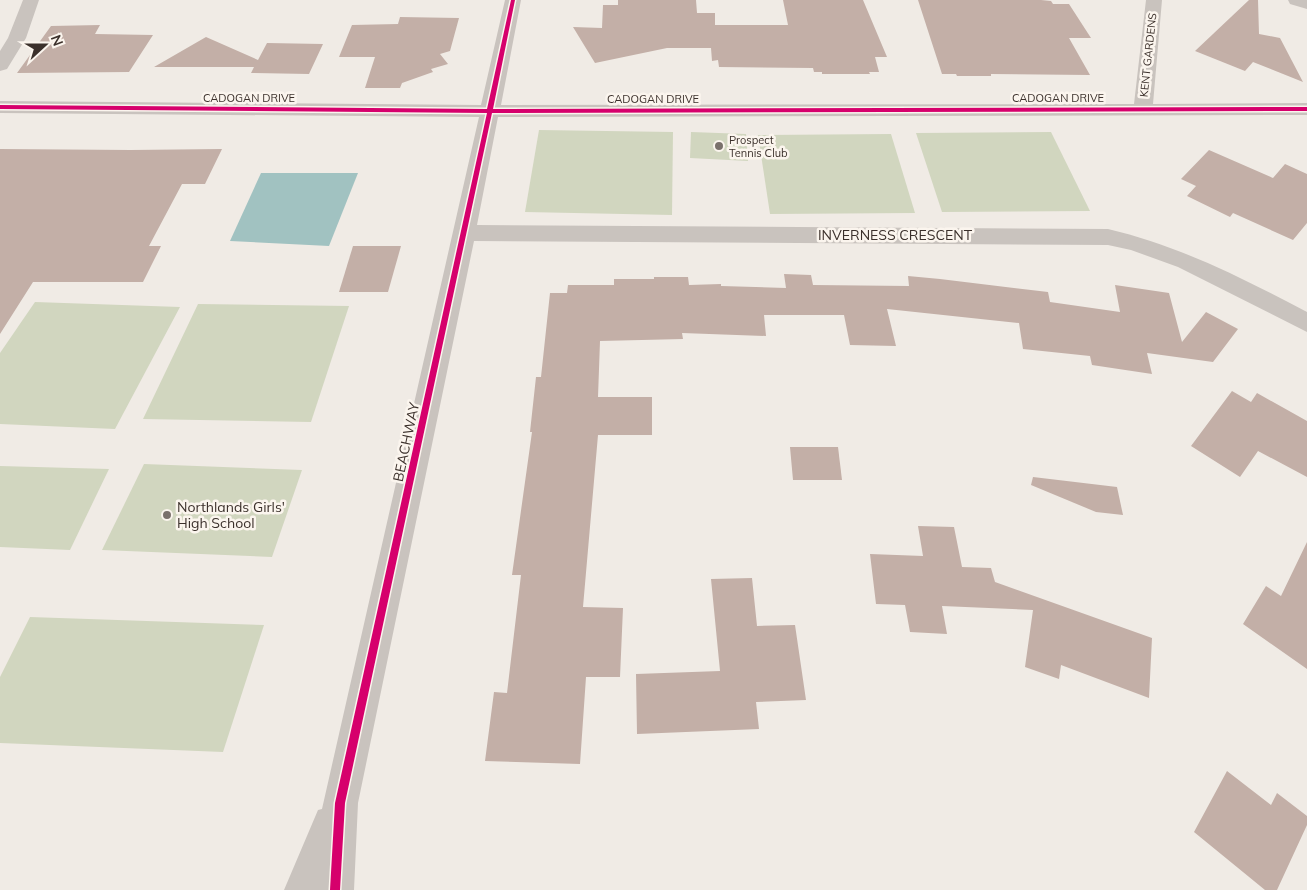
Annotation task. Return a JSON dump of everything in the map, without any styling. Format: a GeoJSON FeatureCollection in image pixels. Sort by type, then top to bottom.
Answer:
{"type":"FeatureCollection","features":[{"type":"Feature","properties":{"kind":"street"},"geometry":{"type":"LineString","coordinates":[[0,65],[17,38],[31,0]]}},
{"type":"Feature","properties":{"kind":"street","name":"BEACHWAY"},"geometry":{"type":"LineString","coordinates":[[335,890],[340,803],[513,0]]}},
{"type":"Feature","properties":{"kind":"street","name":"KENT GARDENS"},"geometry":{"type":"LineString","coordinates":[[1143,109],[1154,0]]}},
{"type":"Feature","properties":{"kind":"street"},"geometry":{"type":"LineString","coordinates":[[1296,0],[1307,4]]}},
{"type":"Feature","properties":{"kind":"street","name":"CADOGAN DRIVE"},"geometry":{"type":"LineString","coordinates":[[0,107],[489,111],[1307,109]]}},
{"type":"Feature","properties":{"kind":"street","name":"INVERNESS CRESCENT"},"geometry":{"type":"LineString","coordinates":[[464,234],[1108,237],[1138,243],[1173,255],[1307,323]]}},
{"type":"Feature","properties":{"kind":"street","name":"BEACHWAY"},"geometry":{"type":"LineString","coordinates":[[303,890],[340,803]]}},
{"type":"Feature","properties":{"kind":"green space"},"geometry":{"type":"Polygon","coordinates":[[[539,130],[673,132],[672,215],[525,212],[539,130]]]}},
{"type":"Feature","properties":{"kind":"green space","name":"Prospect Tennis Club"},"geometry":{"type":"Polygon","coordinates":[[[691,132],[746,134],[748,161],[690,158],[691,132]]]}},
{"type":"Feature","properties":{"kind":"green space"},"geometry":{"type":"Polygon","coordinates":[[[1051,132],[1090,211],[942,212],[916,133],[1051,132]]]}},
{"type":"Feature","properties":{"kind":"green space"},"geometry":{"type":"Polygon","coordinates":[[[891,134],[915,213],[770,214],[758,135],[891,134]]]}},
{"type":"Feature","properties":{"kind":"green space"},"geometry":{"type":"Polygon","coordinates":[[[35,302],[180,307],[115,429],[0,424],[0,353],[35,302]]]}},
{"type":"Feature","properties":{"kind":"green space"},"geometry":{"type":"Polygon","coordinates":[[[198,304],[349,306],[311,422],[143,419],[198,304]]]}},
{"type":"Feature","properties":{"kind":"green space"},"geometry":{"type":"Polygon","coordinates":[[[144,464],[302,470],[272,557],[102,550],[144,464]]]}},
{"type":"Feature","properties":{"kind":"green space"},"geometry":{"type":"Polygon","coordinates":[[[0,466],[109,469],[70,550],[0,547],[0,466]]]}},
{"type":"Feature","properties":{"kind":"green space"},"geometry":{"type":"Polygon","coordinates":[[[30,617],[264,625],[223,752],[0,743],[0,677],[30,617]]]}},
{"type":"Feature","properties":{"kind":"water"},"geometry":{"type":"Polygon","coordinates":[[[261,173],[358,173],[329,246],[230,241],[261,173]]]}},
{"type":"Feature","properties":{"kind":"building"},"geometry":{"type":"Polygon","coordinates":[[[618,0],[696,0],[697,13],[715,13],[715,25],[788,25],[783,0],[863,0],[887,57],[875,57],[879,72],[869,72],[870,74],[822,74],[822,72],[814,72],[813,68],[719,67],[718,60],[712,61],[711,48],[667,48],[595,63],[573,27],[602,28],[603,5],[618,5],[618,0]]]}},
{"type":"Feature","properties":{"kind":"building"},"geometry":{"type":"Polygon","coordinates":[[[918,0],[1041,0],[1051,1],[1053,4],[1069,4],[1091,38],[1069,38],[1090,75],[991,74],[991,76],[957,76],[956,74],[942,74],[918,0]]]}},
{"type":"Feature","properties":{"kind":"building"},"geometry":{"type":"Polygon","coordinates":[[[1249,0],[1258,0],[1259,34],[1280,38],[1303,82],[1253,62],[1245,71],[1195,51],[1249,0]]]}},
{"type":"Feature","properties":{"kind":"building"},"geometry":{"type":"Polygon","coordinates":[[[400,17],[459,18],[450,51],[440,54],[448,64],[431,69],[433,72],[402,83],[400,88],[365,88],[375,57],[339,57],[352,25],[398,24],[400,17]]]}},
{"type":"Feature","properties":{"kind":"building"},"geometry":{"type":"Polygon","coordinates":[[[100,25],[95,34],[153,35],[129,72],[17,73],[51,26],[100,25]]]}},
{"type":"Feature","properties":{"kind":"building"},"geometry":{"type":"Polygon","coordinates":[[[206,37],[258,60],[267,43],[323,44],[309,74],[251,73],[254,67],[154,67],[206,37]]]}},
{"type":"Feature","properties":{"kind":"building"},"geometry":{"type":"Polygon","coordinates":[[[0,149],[222,149],[205,184],[182,184],[149,246],[161,246],[143,282],[33,282],[0,334],[0,149]]]}},
{"type":"Feature","properties":{"kind":"building"},"geometry":{"type":"Polygon","coordinates":[[[1209,150],[1273,178],[1285,164],[1307,174],[1307,223],[1293,240],[1233,213],[1230,217],[1187,196],[1196,186],[1181,179],[1209,150]]]}},
{"type":"Feature","properties":{"kind":"building"},"geometry":{"type":"Polygon","coordinates":[[[353,246],[401,246],[388,292],[339,292],[353,246]]]}},
{"type":"Feature","properties":{"kind":"building"},"geometry":{"type":"Polygon","coordinates":[[[784,274],[811,275],[813,285],[909,286],[908,276],[940,279],[1048,292],[1050,302],[1120,312],[1115,285],[1169,293],[1182,342],[1206,312],[1238,329],[1213,362],[1147,353],[1152,374],[1092,365],[1090,356],[1023,349],[1019,323],[887,309],[896,346],[850,345],[844,315],[764,315],[766,336],[682,333],[683,339],[600,341],[598,397],[652,397],[652,435],[598,435],[583,607],[623,608],[620,677],[586,677],[580,764],[485,761],[494,692],[507,693],[521,575],[512,575],[532,432],[530,432],[536,377],[541,377],[550,293],[567,293],[568,285],[614,285],[614,279],[654,279],[654,277],[688,277],[689,285],[721,284],[721,286],[786,288],[784,274]]]}},
{"type":"Feature","properties":{"kind":"building"},"geometry":{"type":"Polygon","coordinates":[[[1232,391],[1251,402],[1257,393],[1307,421],[1307,477],[1258,451],[1240,477],[1191,446],[1232,391]]]}},
{"type":"Feature","properties":{"kind":"building"},"geometry":{"type":"Polygon","coordinates":[[[790,447],[838,447],[842,480],[793,480],[790,447]]]}},
{"type":"Feature","properties":{"kind":"building"},"geometry":{"type":"Polygon","coordinates":[[[1033,477],[1117,487],[1123,515],[1096,512],[1031,485],[1033,477]]]}},
{"type":"Feature","properties":{"kind":"building"},"geometry":{"type":"Polygon","coordinates":[[[918,526],[954,527],[962,567],[991,568],[995,582],[1152,638],[1149,698],[1061,665],[1059,679],[1025,667],[1033,610],[942,606],[947,634],[910,632],[905,605],[876,604],[870,554],[923,556],[918,526]]]}},
{"type":"Feature","properties":{"kind":"building"},"geometry":{"type":"Polygon","coordinates":[[[1307,542],[1307,669],[1243,624],[1266,586],[1281,596],[1307,542]]]}},
{"type":"Feature","properties":{"kind":"building"},"geometry":{"type":"Polygon","coordinates":[[[752,578],[757,626],[795,625],[806,700],[756,702],[759,729],[637,734],[636,674],[720,671],[711,579],[752,578]]]}},
{"type":"Feature","properties":{"kind":"building"},"geometry":{"type":"Polygon","coordinates":[[[1227,771],[1271,805],[1277,793],[1307,816],[1307,825],[1277,890],[1265,890],[1194,832],[1227,771]]]}},
{"type":"Feature","properties":{"kind":"cycle path"},"geometry":{"type":"LineString","coordinates":[[335,890],[340,803],[513,0]]}},
{"type":"Feature","properties":{"kind":"cycle path"},"geometry":{"type":"LineString","coordinates":[[0,107],[489,111],[1307,109]]}},
{"type":"Feature","properties":{"kind":"place","name":"Prospect Tennis Club"},"geometry":{"type":"Point","coordinates":[719,146]}},
{"type":"Feature","properties":{"kind":"place","name":"Northlands Girls' High School"},"geometry":{"type":"Point","coordinates":[167,515]}}]}
